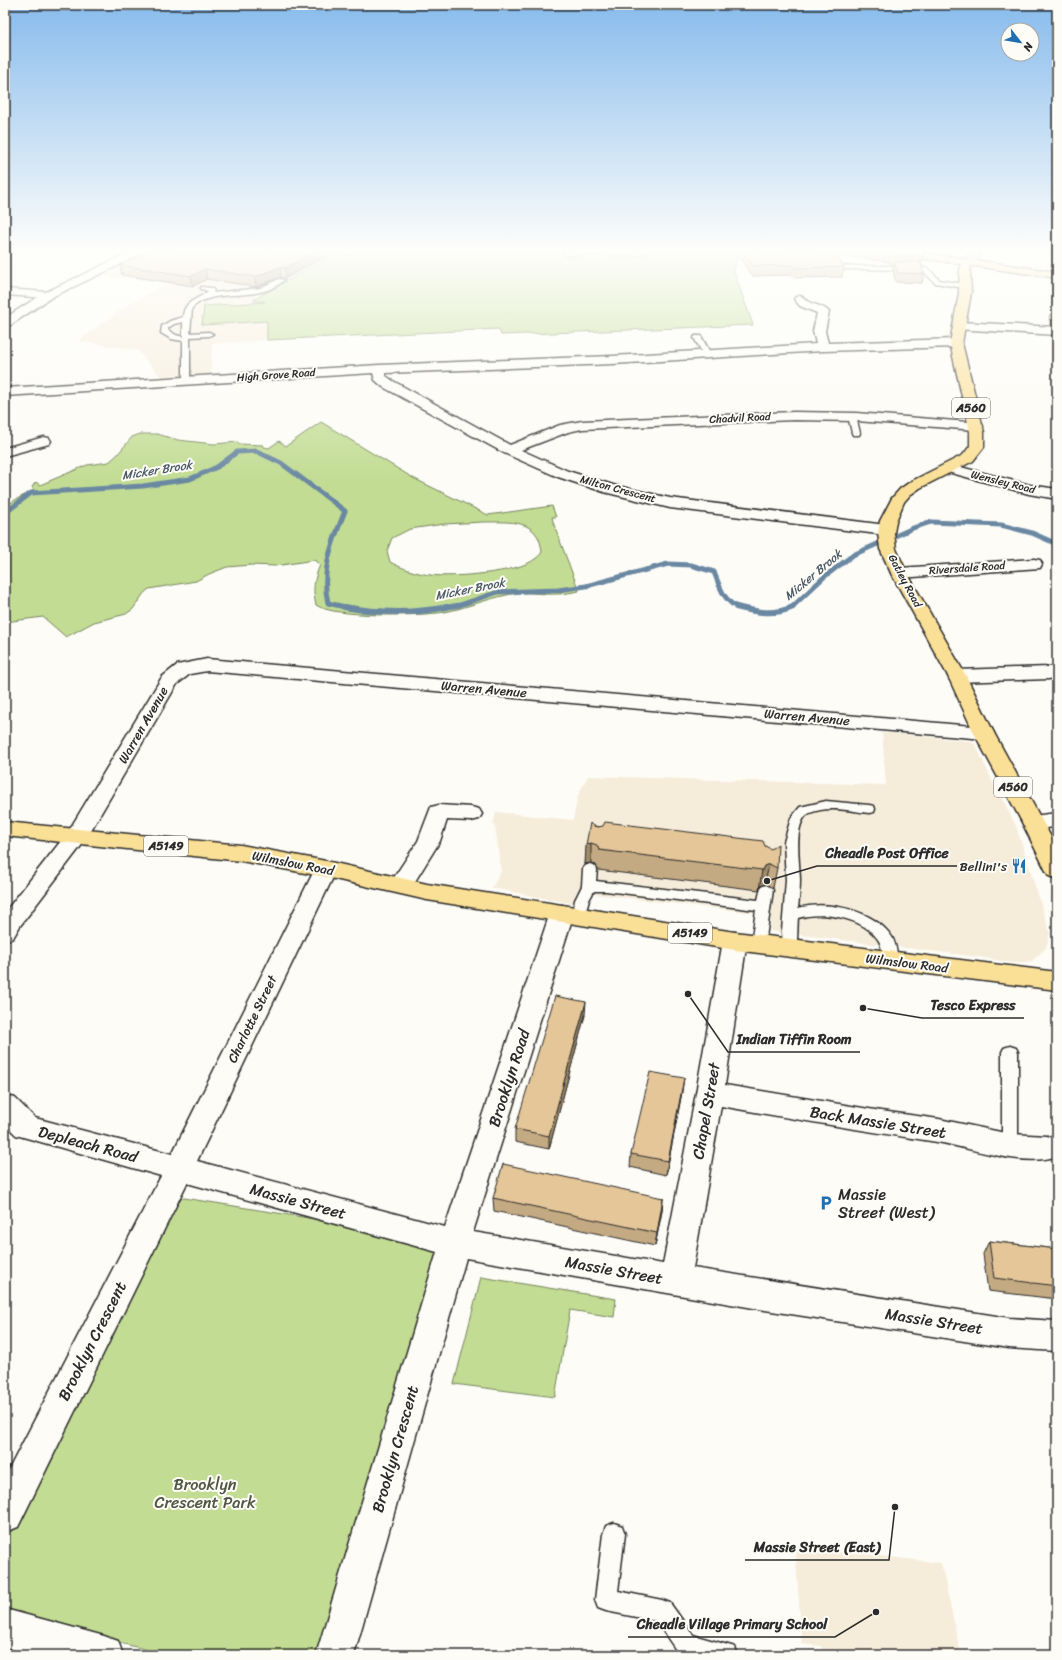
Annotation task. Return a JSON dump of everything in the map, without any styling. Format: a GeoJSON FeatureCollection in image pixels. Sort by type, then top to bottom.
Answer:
{"type":"FeatureCollection","features":[{"type":"Feature","properties":{"kind":"main road","name":"Gatley Road"},"geometry":{"type":"LineString","coordinates":[[959,326],[956,343],[976,426],[978,442],[975,451],[968,458],[905,492],[892,511],[886,532],[891,556],[899,573],[956,676],[984,733],[1033,822],[1057,871]]}},
{"type":"Feature","properties":{"kind":"main road","name":"Wilmslow Road"},"geometry":{"type":"LineString","coordinates":[[5,829],[241,853],[326,869],[427,892],[746,942],[1057,981]]}},
{"type":"Feature","properties":{"kind":"street"},"geometry":{"type":"LineString","coordinates":[[820,326],[819,331],[823,347]]}},
{"type":"Feature","properties":{"kind":"street"},"geometry":{"type":"LineString","coordinates":[[968,326],[1057,331]]}},
{"type":"Feature","properties":{"kind":"street","name":"High Grove Road"},"geometry":{"type":"LineString","coordinates":[[5,392],[379,369],[613,360],[823,347],[956,343]]}},
{"type":"Feature","properties":{"kind":"street","name":"Milton Crescent"},"geometry":{"type":"LineString","coordinates":[[379,369],[380,376],[388,384],[509,450],[563,474],[633,496],[670,503],[886,532]]}},
{"type":"Feature","properties":{"kind":"street","name":"Chadvil Road"},"geometry":{"type":"LineString","coordinates":[[509,450],[565,428],[582,425],[794,416],[852,416],[976,426]]}},
{"type":"Feature","properties":{"kind":"street"},"geometry":{"type":"LineString","coordinates":[[5,452],[44,440]]}},
{"type":"Feature","properties":{"kind":"street","name":"Wensley Road"},"geometry":{"type":"LineString","coordinates":[[949,468],[1028,489],[1057,494]]}},
{"type":"Feature","properties":{"kind":"street","name":"Riversdale Road"},"geometry":{"type":"LineString","coordinates":[[899,573],[1034,564]]}},
{"type":"Feature","properties":{"kind":"street","name":"Warren Avenue"},"geometry":{"type":"LineString","coordinates":[[76,837],[169,681],[184,669],[207,665],[984,733]]}},
{"type":"Feature","properties":{"kind":"street"},"geometry":{"type":"LineString","coordinates":[[956,676],[1049,673],[1057,671]]}},
{"type":"Feature","properties":{"kind":"street"},"geometry":{"type":"LineString","coordinates":[[401,885],[429,841],[439,812],[471,814]]}},
{"type":"Feature","properties":{"kind":"street"},"geometry":{"type":"LineString","coordinates":[[1033,822],[1057,820]]}},
{"type":"Feature","properties":{"kind":"street"},"geometry":{"type":"LineString","coordinates":[[5,932],[10,922],[76,837]]}},
{"type":"Feature","properties":{"kind":"street","name":"Charlotte Street"},"geometry":{"type":"LineString","coordinates":[[179,1169],[326,869]]}},
{"type":"Feature","properties":{"kind":"street","name":"Brooklyn Road"},"geometry":{"type":"LineString","coordinates":[[456,1243],[570,914]]}},
{"type":"Feature","properties":{"kind":"street","name":"Chapel Street"},"geometry":{"type":"LineString","coordinates":[[674,1280],[710,1093],[746,942]]}},
{"type":"Feature","properties":{"kind":"street","name":"Back Massie Street"},"geometry":{"type":"LineString","coordinates":[[710,1093],[873,1122],[939,1131],[1010,1146],[1052,1149]]}},
{"type":"Feature","properties":{"kind":"street","name":"Depleach Road"},"geometry":{"type":"LineString","coordinates":[[5,1106],[26,1127],[179,1169]]}},
{"type":"Feature","properties":{"kind":"street","name":"Massie Street"},"geometry":{"type":"LineString","coordinates":[[179,1169],[456,1243],[674,1280],[1009,1333],[1057,1336]]}},
{"type":"Feature","properties":{"kind":"street","name":"Brooklyn Crescent"},"geometry":{"type":"LineString","coordinates":[[5,1514],[179,1169]]}},
{"type":"Feature","properties":{"kind":"street","name":"Brooklyn Crescent"},"geometry":{"type":"LineString","coordinates":[[335,1655],[456,1243]]}},
{"type":"Feature","properties":{"kind":"street"},"geometry":{"type":"LineString","coordinates":[[5,1628],[104,1655]]}},
{"type":"Feature","properties":{"kind":"lane"},"geometry":{"type":"LineString","coordinates":[[165,326],[164,331],[174,337],[187,338],[209,334]]}},
{"type":"Feature","properties":{"kind":"lane"},"geometry":{"type":"LineString","coordinates":[[186,381],[187,326]]}},
{"type":"Feature","properties":{"kind":"lane"},"geometry":{"type":"LineString","coordinates":[[698,338],[707,354]]}},
{"type":"Feature","properties":{"kind":"lane"},"geometry":{"type":"LineString","coordinates":[[852,416],[856,433]]}},
{"type":"Feature","properties":{"kind":"lane"},"geometry":{"type":"LineString","coordinates":[[790,948],[789,931],[793,880],[791,842],[797,818],[805,810],[826,805],[869,809]]}},
{"type":"Feature","properties":{"kind":"lane"},"geometry":{"type":"LineString","coordinates":[[570,914],[582,900],[589,886],[590,868]]}},
{"type":"Feature","properties":{"kind":"lane"},"geometry":{"type":"LineString","coordinates":[[589,886],[606,886],[764,906]]}},
{"type":"Feature","properties":{"kind":"lane"},"geometry":{"type":"LineString","coordinates":[[746,942],[764,906],[766,890]]}},
{"type":"Feature","properties":{"kind":"lane"},"geometry":{"type":"LineString","coordinates":[[790,916],[808,911],[838,912],[864,920],[878,929],[887,941],[891,961]]}},
{"type":"Feature","properties":{"kind":"lane"},"geometry":{"type":"LineString","coordinates":[[1010,1052],[1010,1146]]}},
{"type":"Feature","properties":{"kind":"lane"},"geometry":{"type":"LineString","coordinates":[[614,1534],[606,1600],[662,1611],[686,1645],[728,1655]]}},
{"type":"Feature","properties":{"kind":"shaded area"},"geometry":{"type":"Polygon","coordinates":[[[98,326],[384,326],[367,334],[212,344],[211,375],[161,377],[137,350],[78,341],[98,326]]]}},
{"type":"Feature","properties":{"kind":"shaded area"},"geometry":{"type":"Polygon","coordinates":[[[882,732],[969,741],[975,744],[996,789],[1016,826],[1050,933],[1046,948],[1032,961],[1013,963],[979,957],[770,931],[771,916],[755,913],[576,892],[574,904],[492,888],[501,871],[495,825],[493,824],[496,812],[573,820],[578,795],[588,776],[886,785],[882,732]]]}},
{"type":"Feature","properties":{"kind":"shaded area"},"geometry":{"type":"Polygon","coordinates":[[[795,1546],[941,1563],[961,1655],[824,1655],[821,1646],[802,1644],[795,1546]]]}},
{"type":"Feature","properties":{"kind":"green space"},"geometry":{"type":"Polygon","coordinates":[[[267,326],[716,326],[501,335],[499,329],[267,340],[267,326]]]}},
{"type":"Feature","properties":{"kind":"green space"},"geometry":{"type":"Polygon","coordinates":[[[321,422],[413,478],[488,515],[552,506],[556,517],[552,517],[554,525],[579,591],[561,594],[509,594],[454,610],[434,613],[379,615],[341,612],[316,605],[314,585],[320,565],[314,560],[275,566],[251,565],[227,567],[196,581],[149,589],[144,593],[133,609],[126,614],[94,622],[66,637],[43,617],[5,622],[5,507],[34,490],[32,487],[36,482],[40,485],[87,465],[109,462],[132,437],[140,434],[157,434],[178,440],[214,444],[238,442],[238,444],[263,445],[264,447],[269,448],[279,441],[286,446],[321,422]],[[483,522],[444,524],[410,529],[392,538],[387,551],[390,562],[415,572],[430,575],[454,576],[515,568],[527,564],[539,556],[542,552],[540,541],[535,533],[522,524],[483,522]]]}},
{"type":"Feature","properties":{"kind":"green space","name":"Brooklyn Crescent Park"},"geometry":{"type":"Polygon","coordinates":[[[178,1197],[445,1240],[322,1655],[169,1655],[5,1615],[5,1534],[178,1197]]]}},
{"type":"Feature","properties":{"kind":"green space"},"geometry":{"type":"Polygon","coordinates":[[[481,1277],[616,1299],[614,1317],[570,1310],[555,1397],[454,1384],[481,1277]]]}},
{"type":"Feature","properties":{"kind":"building"},"geometry":{"type":"Polygon","coordinates":[[[1054,331],[1057,331],[1057,339],[1055,338],[1054,331]]]}},
{"type":"Feature","properties":{"kind":"building"},"geometry":{"type":"Polygon","coordinates":[[[605,822],[763,841],[765,846],[771,849],[778,844],[777,868],[769,864],[764,866],[762,870],[599,850],[597,845],[591,843],[586,845],[590,823],[593,826],[598,827],[603,826],[605,822]]]}},
{"type":"Feature","properties":{"kind":"building"},"geometry":{"type":"Polygon","coordinates":[[[555,996],[586,1002],[549,1136],[515,1129],[555,996]]]}},
{"type":"Feature","properties":{"kind":"building"},"geometry":{"type":"Polygon","coordinates":[[[650,1072],[684,1078],[668,1161],[631,1154],[650,1072]]]}},
{"type":"Feature","properties":{"kind":"building"},"geometry":{"type":"Polygon","coordinates":[[[503,1164],[663,1198],[657,1233],[493,1198],[503,1164]]]}},
{"type":"Feature","properties":{"kind":"building"},"geometry":{"type":"Polygon","coordinates":[[[989,1241],[1057,1249],[1057,1286],[994,1278],[989,1241]]]}},
{"type":"Feature","properties":{"kind":"waterway","name":"Micker Brook"},"geometry":{"type":"LineString","coordinates":[[5,513],[31,493],[143,486],[190,479],[217,467],[237,452],[256,451],[281,463],[345,511],[329,556],[326,591],[328,603],[346,607]]}},
{"type":"Feature","properties":{"kind":"waterway","name":"Micker Brook"},"geometry":{"type":"LineString","coordinates":[[791,608],[824,577],[853,555],[913,528],[931,522],[1001,525],[1032,533],[1057,544]]}},
{"type":"Feature","properties":{"kind":"waterway","name":"Micker Brook"},"geometry":{"type":"LineString","coordinates":[[442,608],[460,605],[498,592],[558,590],[586,586],[668,564],[691,565],[714,572],[723,594],[731,603],[741,608]]}},
{"type":"Feature","properties":{"kind":"waterway","name":"Micker Brook"},"geometry":{"type":"LineString","coordinates":[[346,607],[370,611],[408,612],[447,607]]}},
{"type":"Feature","properties":{"kind":"waterway","name":"Micker Brook"},"geometry":{"type":"LineString","coordinates":[[736,607],[758,612],[779,612],[791,608]]}},
{"type":"Feature","properties":{"kind":"place","name":"Bellini's"},"geometry":{"type":"Point","coordinates":[1019,866]}},
{"type":"Feature","properties":{"kind":"place","name":"Cheadle Post Office"},"geometry":{"type":"Point","coordinates":[767,881]}},
{"type":"Feature","properties":{"kind":"place","name":"Indian Tiffin Room"},"geometry":{"type":"Point","coordinates":[688,994]}},
{"type":"Feature","properties":{"kind":"place","name":"Tesco Express"},"geometry":{"type":"Point","coordinates":[863,1008]}},
{"type":"Feature","properties":{"kind":"place","name":"Massie Street (West)"},"geometry":{"type":"Point","coordinates":[826,1203]}},
{"type":"Feature","properties":{"kind":"place","name":"Massie Street (East)"},"geometry":{"type":"Point","coordinates":[895,1507]}},
{"type":"Feature","properties":{"kind":"place","name":"Cheadle Village Primary School"},"geometry":{"type":"Point","coordinates":[876,1612]}}]}
